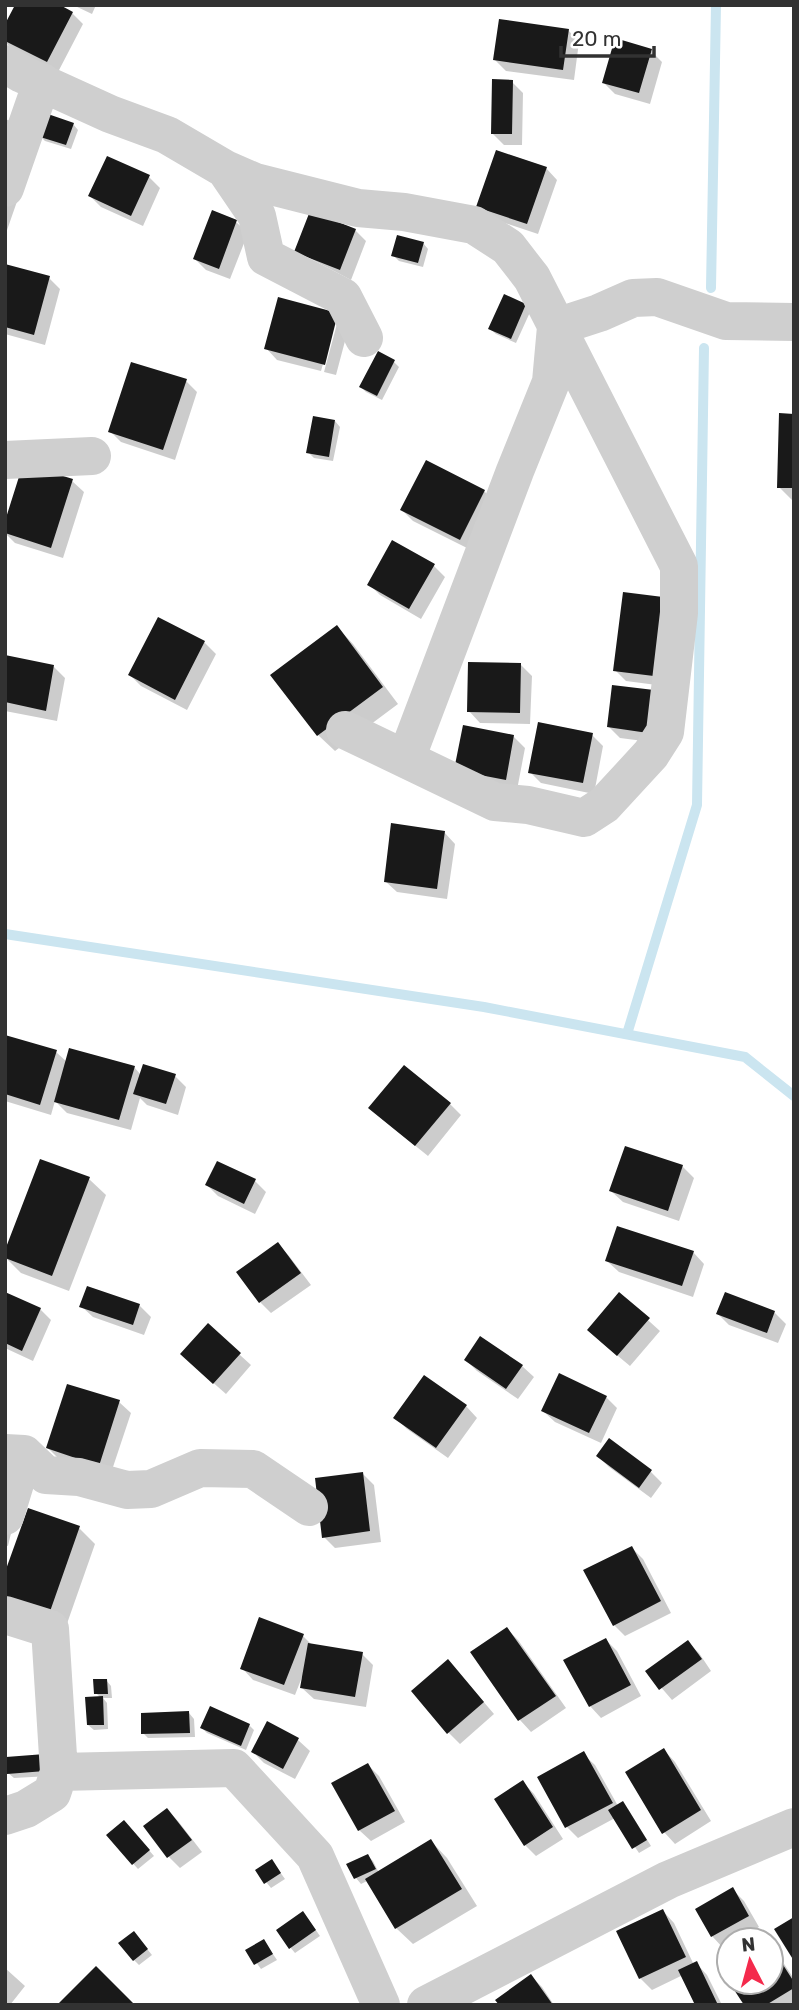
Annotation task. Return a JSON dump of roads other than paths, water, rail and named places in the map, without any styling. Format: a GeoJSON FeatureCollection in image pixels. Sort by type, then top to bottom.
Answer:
{"type":"FeatureCollection","features":[{"type":"Feature","properties":{"kind":"street"},"geometry":{"type":"LineString","coordinates":[[5,64],[110,114],[167,135],[225,169],[255,182],[358,208],[404,212],[474,225],[508,247],[531,278],[680,566],[679,613],[665,732],[651,754],[604,805],[584,818],[528,805],[495,802],[345,730]]}},
{"type":"Feature","properties":{"kind":"street"},"geometry":{"type":"LineString","coordinates":[[5,188],[43,82]]}},
{"type":"Feature","properties":{"kind":"street"},"geometry":{"type":"LineString","coordinates":[[225,169],[257,216],[266,257],[343,297],[364,338]]}},
{"type":"Feature","properties":{"kind":"street"},"geometry":{"type":"LineString","coordinates":[[556,327],[633,298],[657,297],[726,321],[794,322]]}},
{"type":"Feature","properties":{"kind":"street"},"geometry":{"type":"LineString","coordinates":[[407,760],[551,382],[556,327]]}},
{"type":"Feature","properties":{"kind":"street"},"geometry":{"type":"LineString","coordinates":[[5,460],[92,456]]}},
{"type":"Feature","properties":{"kind":"street"},"geometry":{"type":"LineString","coordinates":[[5,1516],[15,1453],[46,1475],[79,1478],[127,1490],[151,1489],[200,1468],[253,1469],[309,1507]]}},
{"type":"Feature","properties":{"kind":"street"},"geometry":{"type":"LineString","coordinates":[[5,1615],[50,1629],[59,1772],[52,1793],[26,1809],[5,1816]]}},
{"type":"Feature","properties":{"kind":"street"},"geometry":{"type":"LineString","coordinates":[[59,1772],[234,1768],[315,1856],[381,2005]]}},
{"type":"Feature","properties":{"kind":"street"},"geometry":{"type":"LineString","coordinates":[[426,2005],[668,1880],[794,1827]]}},
{"type":"Feature","properties":{"kind":"waterway"},"geometry":{"type":"LineString","coordinates":[[711,288],[716,5]]}},
{"type":"Feature","properties":{"kind":"waterway"},"geometry":{"type":"LineString","coordinates":[[627,1034],[697,805],[704,348]]}},
{"type":"Feature","properties":{"kind":"waterway"},"geometry":{"type":"LineString","coordinates":[[5,934],[484,1007],[745,1057],[794,1096]]}}]}
